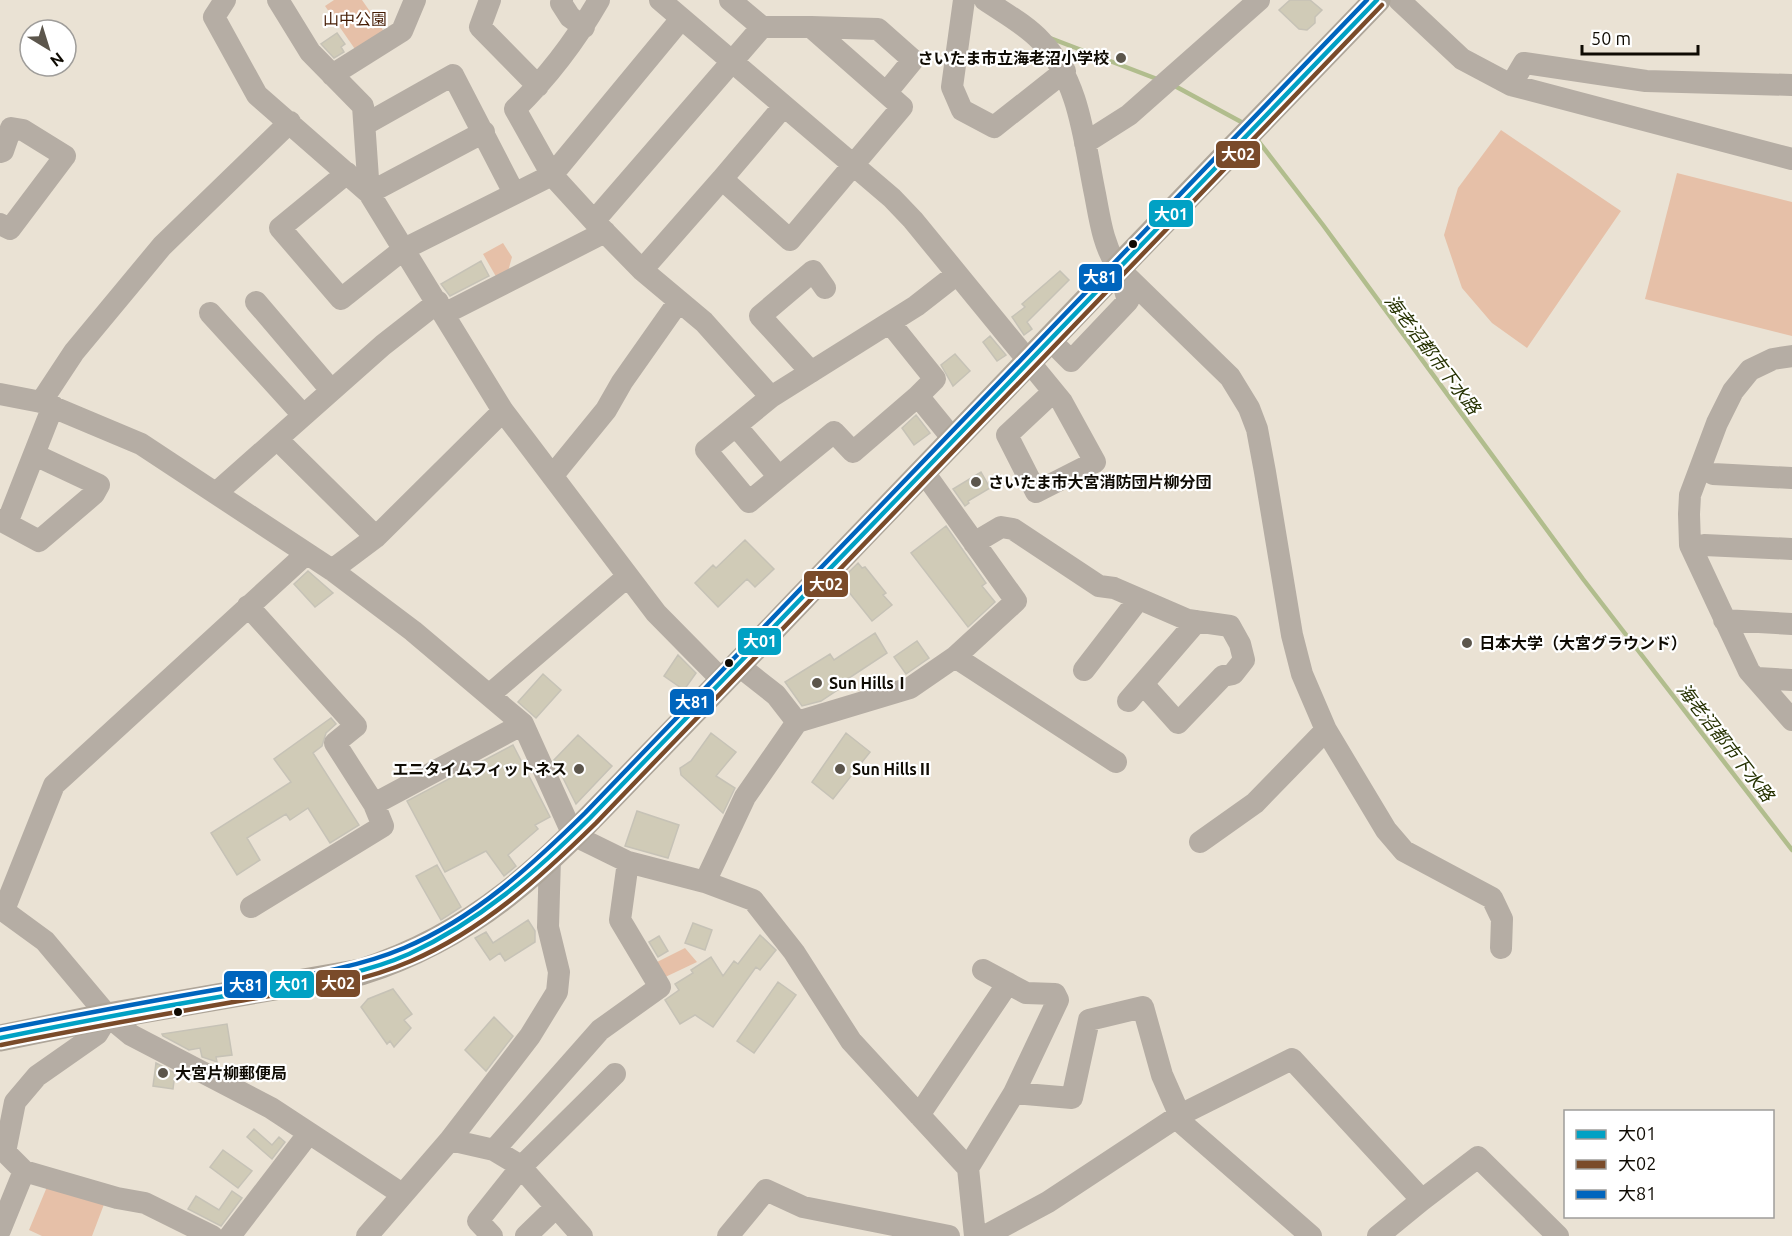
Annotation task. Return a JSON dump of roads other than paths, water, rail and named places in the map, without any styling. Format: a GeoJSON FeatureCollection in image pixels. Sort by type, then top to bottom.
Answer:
{"type":"FeatureCollection","features":[{"type":"Feature","properties":{"kind":"main road"},"geometry":{"type":"LineString","coordinates":[[0,1038],[108,1016],[350,974],[402,959],[436,943],[485,912],[525,881],[573,835],[1377,0]]}},
{"type":"Feature","properties":{"kind":"street"},"geometry":{"type":"LineString","coordinates":[[225,0],[214,17],[257,94],[369,193],[503,411],[554,475],[627,577],[656,613],[731,673],[776,695],[797,722]]}},
{"type":"Feature","properties":{"kind":"street"},"geometry":{"type":"LineString","coordinates":[[278,0],[310,52],[363,106],[369,193]]}},
{"type":"Feature","properties":{"kind":"street"},"geometry":{"type":"LineString","coordinates":[[332,75],[402,31],[416,0]]}},
{"type":"Feature","properties":{"kind":"street"},"geometry":{"type":"LineString","coordinates":[[490,0],[480,27],[538,86]]}},
{"type":"Feature","properties":{"kind":"street"},"geometry":{"type":"LineString","coordinates":[[562,0],[561,3],[570,17],[584,27]]}},
{"type":"Feature","properties":{"kind":"street"},"geometry":{"type":"LineString","coordinates":[[599,0],[584,27],[538,86],[515,109],[552,175],[642,270],[704,322],[771,397]]}},
{"type":"Feature","properties":{"kind":"street"},"geometry":{"type":"LineString","coordinates":[[660,0],[730,63],[892,198],[1053,392]]}},
{"type":"Feature","properties":{"kind":"street"},"geometry":{"type":"LineString","coordinates":[[730,0],[762,27],[878,29],[913,60],[886,93]]}},
{"type":"Feature","properties":{"kind":"street"},"geometry":{"type":"LineString","coordinates":[[964,0],[952,87],[962,110],[994,127],[1065,71]]}},
{"type":"Feature","properties":{"kind":"street"},"geometry":{"type":"LineString","coordinates":[[985,0],[1040,40],[1065,71],[1073,94],[1105,242],[1118,268],[1230,377],[1249,408],[1257,429],[1292,635],[1302,674],[1326,730],[1386,830],[1404,851],[1492,898],[1502,919],[1502,948]]}},
{"type":"Feature","properties":{"kind":"street"},"geometry":{"type":"LineString","coordinates":[[1084,143],[1129,115],[1259,0]]}},
{"type":"Feature","properties":{"kind":"street"},"geometry":{"type":"LineString","coordinates":[[1399,0],[1462,59],[1511,85],[1792,159]]}},
{"type":"Feature","properties":{"kind":"street"},"geometry":{"type":"LineString","coordinates":[[347,173],[280,228],[341,299],[404,249],[552,175],[681,19]]}},
{"type":"Feature","properties":{"kind":"street"},"geometry":{"type":"LineString","coordinates":[[216,493],[331,390],[441,308],[599,227],[730,63],[762,27]]}},
{"type":"Feature","properties":{"kind":"street"},"geometry":{"type":"LineString","coordinates":[[722,178],[790,240],[854,167],[902,107],[812,27]]}},
{"type":"Feature","properties":{"kind":"street"},"geometry":{"type":"LineString","coordinates":[[1511,85],[1524,63],[1646,81],[1792,85]]}},
{"type":"Feature","properties":{"kind":"street"},"geometry":{"type":"LineString","coordinates":[[366,124],[453,75],[514,193]]}},
{"type":"Feature","properties":{"kind":"street"},"geometry":{"type":"LineString","coordinates":[[642,270],[783,106]]}},
{"type":"Feature","properties":{"kind":"street"},"geometry":{"type":"LineString","coordinates":[[35,455],[99,485],[93,494],[39,541],[4,522],[35,455],[47,404],[74,352],[162,246],[290,122]]}},
{"type":"Feature","properties":{"kind":"street"},"geometry":{"type":"LineString","coordinates":[[0,152],[3,150],[11,128],[23,130],[65,156],[10,229],[0,224]]}},
{"type":"Feature","properties":{"kind":"street"},"geometry":{"type":"LineString","coordinates":[[369,193],[484,132]]}},
{"type":"Feature","properties":{"kind":"street"},"geometry":{"type":"LineString","coordinates":[[811,372],[760,316],[813,271],[825,288]]}},
{"type":"Feature","properties":{"kind":"street"},"geometry":{"type":"LineString","coordinates":[[890,323],[935,379],[853,452],[834,432],[749,502],[706,450],[771,397],[916,306],[957,274]]}},
{"type":"Feature","properties":{"kind":"street"},"geometry":{"type":"LineString","coordinates":[[554,475],[606,410],[622,382],[679,301]]}},
{"type":"Feature","properties":{"kind":"street"},"geometry":{"type":"LineString","coordinates":[[256,302],[331,390]]}},
{"type":"Feature","properties":{"kind":"street"},"geometry":{"type":"LineString","coordinates":[[210,313],[303,415]]}},
{"type":"Feature","properties":{"kind":"street"},"geometry":{"type":"LineString","coordinates":[[1792,356],[1773,359],[1750,370],[1733,392],[1717,423],[1690,495],[1690,544],[1724,620],[1749,671],[1792,720]]}},
{"type":"Feature","properties":{"kind":"street"},"geometry":{"type":"LineString","coordinates":[[0,394],[47,404],[141,444],[332,570],[413,631],[523,724],[573,835],[628,862],[705,882],[753,900],[794,951],[851,1041],[968,1168]]}},
{"type":"Feature","properties":{"kind":"street"},"geometry":{"type":"LineString","coordinates":[[918,396],[953,439]]}},
{"type":"Feature","properties":{"kind":"street"},"geometry":{"type":"LineString","coordinates":[[332,570],[376,537],[503,411]]}},
{"type":"Feature","properties":{"kind":"street"},"geometry":{"type":"LineString","coordinates":[[736,426],[779,477]]}},
{"type":"Feature","properties":{"kind":"street"},"geometry":{"type":"LineString","coordinates":[[277,439],[376,537]]}},
{"type":"Feature","properties":{"kind":"street"},"geometry":{"type":"LineString","coordinates":[[705,882],[745,797],[797,722],[910,688],[955,657],[1016,601],[923,471]]}},
{"type":"Feature","properties":{"kind":"street"},"geometry":{"type":"LineString","coordinates":[[1713,474],[1792,478]]}},
{"type":"Feature","properties":{"kind":"street"},"geometry":{"type":"LineString","coordinates":[[974,543],[1001,527],[1013,529],[1099,586],[1114,588],[1188,620],[1197,621],[1230,626],[1240,645],[1244,660],[1233,674],[1223,676],[1178,723],[1135,692],[1197,621]]}},
{"type":"Feature","properties":{"kind":"street"},"geometry":{"type":"LineString","coordinates":[[1704,545],[1792,549]]}},
{"type":"Feature","properties":{"kind":"street"},"geometry":{"type":"LineString","coordinates":[[306,554],[54,785],[2,909],[45,941],[108,1016],[131,1035],[271,1108],[402,1194]]}},
{"type":"Feature","properties":{"kind":"street"},"geometry":{"type":"LineString","coordinates":[[489,695],[627,577]]}},
{"type":"Feature","properties":{"kind":"street"},"geometry":{"type":"LineString","coordinates":[[1084,670],[1138,600]]}},
{"type":"Feature","properties":{"kind":"street"},"geometry":{"type":"LineString","coordinates":[[248,606],[356,726],[335,743],[374,804],[383,826],[251,907]]}},
{"type":"Feature","properties":{"kind":"street"},"geometry":{"type":"LineString","coordinates":[[1724,620],[1792,624]]}},
{"type":"Feature","properties":{"kind":"street"},"geometry":{"type":"LineString","coordinates":[[955,657],[1116,762]]}},
{"type":"Feature","properties":{"kind":"street"},"geometry":{"type":"LineString","coordinates":[[1757,678],[1792,680]]}},
{"type":"Feature","properties":{"kind":"street"},"geometry":{"type":"LineString","coordinates":[[374,804],[523,724]]}},
{"type":"Feature","properties":{"kind":"street"},"geometry":{"type":"LineString","coordinates":[[1200,842],[1256,803],[1326,730]]}},
{"type":"Feature","properties":{"kind":"street"},"geometry":{"type":"LineString","coordinates":[[368,1236],[450,1140],[530,1036],[557,992],[560,972],[548,927],[550,858]]}},
{"type":"Feature","properties":{"kind":"street"},"geometry":{"type":"LineString","coordinates":[[494,1150],[600,1030],[660,987],[620,920],[628,862]]}},
{"type":"Feature","properties":{"kind":"street"},"geometry":{"type":"LineString","coordinates":[[975,1236],[968,1168],[1014,1093],[1058,1000],[1055,994],[1026,993],[983,970]]}},
{"type":"Feature","properties":{"kind":"street"},"geometry":{"type":"LineString","coordinates":[[919,1116],[1008,983]]}},
{"type":"Feature","properties":{"kind":"street"},"geometry":{"type":"LineString","coordinates":[[1014,1093],[1072,1098],[1089,1020],[1143,1007],[1162,1075],[1184,1125],[1311,1236]]}},
{"type":"Feature","properties":{"kind":"street"},"geometry":{"type":"LineString","coordinates":[[108,1016],[97,1034],[37,1076],[15,1102],[4,1152],[24,1171],[117,1198],[146,1203],[212,1236]]}},
{"type":"Feature","properties":{"kind":"street"},"geometry":{"type":"LineString","coordinates":[[985,1236],[1048,1202],[1180,1115],[1292,1059],[1422,1200]]}},
{"type":"Feature","properties":{"kind":"street"},"geometry":{"type":"LineString","coordinates":[[492,1236],[478,1221],[521,1167],[615,1074]]}},
{"type":"Feature","properties":{"kind":"street"},"geometry":{"type":"LineString","coordinates":[[230,1236],[309,1133]]}},
{"type":"Feature","properties":{"kind":"street"},"geometry":{"type":"LineString","coordinates":[[450,1140],[494,1150],[521,1167],[582,1236]]}},
{"type":"Feature","properties":{"kind":"street"},"geometry":{"type":"LineString","coordinates":[[1378,1236],[1478,1157],[1558,1236]]}},
{"type":"Feature","properties":{"kind":"street"},"geometry":{"type":"LineString","coordinates":[[0,1230],[24,1171]]}},
{"type":"Feature","properties":{"kind":"street"},"geometry":{"type":"LineString","coordinates":[[728,1236],[766,1190],[803,1207],[949,1236]]}},
{"type":"Feature","properties":{"kind":"street"},"geometry":{"type":"LineString","coordinates":[[526,1236],[556,1206]]}},
{"type":"Feature","properties":{"kind":"waterway","name":"海老沼都市下水路"},"geometry":{"type":"LineString","coordinates":[[1050,38],[1157,79]]}},
{"type":"Feature","properties":{"kind":"waterway","name":"海老沼都市下水路"},"geometry":{"type":"LineString","coordinates":[[1173,85],[1245,124]]}},
{"type":"Feature","properties":{"kind":"waterway","name":"海老沼都市下水路"},"geometry":{"type":"LineString","coordinates":[[1256,138],[1323,225],[1583,579],[1792,850]]}},
{"type":"Feature","properties":{"kind":"place","name":"さいたま市立海老沼小学校"},"geometry":{"type":"Point","coordinates":[1121,58]}},
{"type":"Feature","properties":{"kind":"place","name":"さいたま市大宮消防団片柳分団"},"geometry":{"type":"Point","coordinates":[976,482]}},
{"type":"Feature","properties":{"kind":"place","name":"日本大学（大宮グラウンド）"},"geometry":{"type":"Point","coordinates":[1467,643]}},
{"type":"Feature","properties":{"kind":"place","name":"Sun HillsⅠ"},"geometry":{"type":"Point","coordinates":[817,683]}},
{"type":"Feature","properties":{"kind":"place","name":"エニタイムフィットネス"},"geometry":{"type":"Point","coordinates":[579,769]}},
{"type":"Feature","properties":{"kind":"place","name":"Sun HillsⅡ"},"geometry":{"type":"Point","coordinates":[840,769]}},
{"type":"Feature","properties":{"kind":"place","name":"大宮片柳郵便局"},"geometry":{"type":"Point","coordinates":[163,1073]}},
{"type":"Feature","properties":{"kind":"park label","name":"山中公園"},"geometry":{"type":"Point","coordinates":[355,19]}}]}
